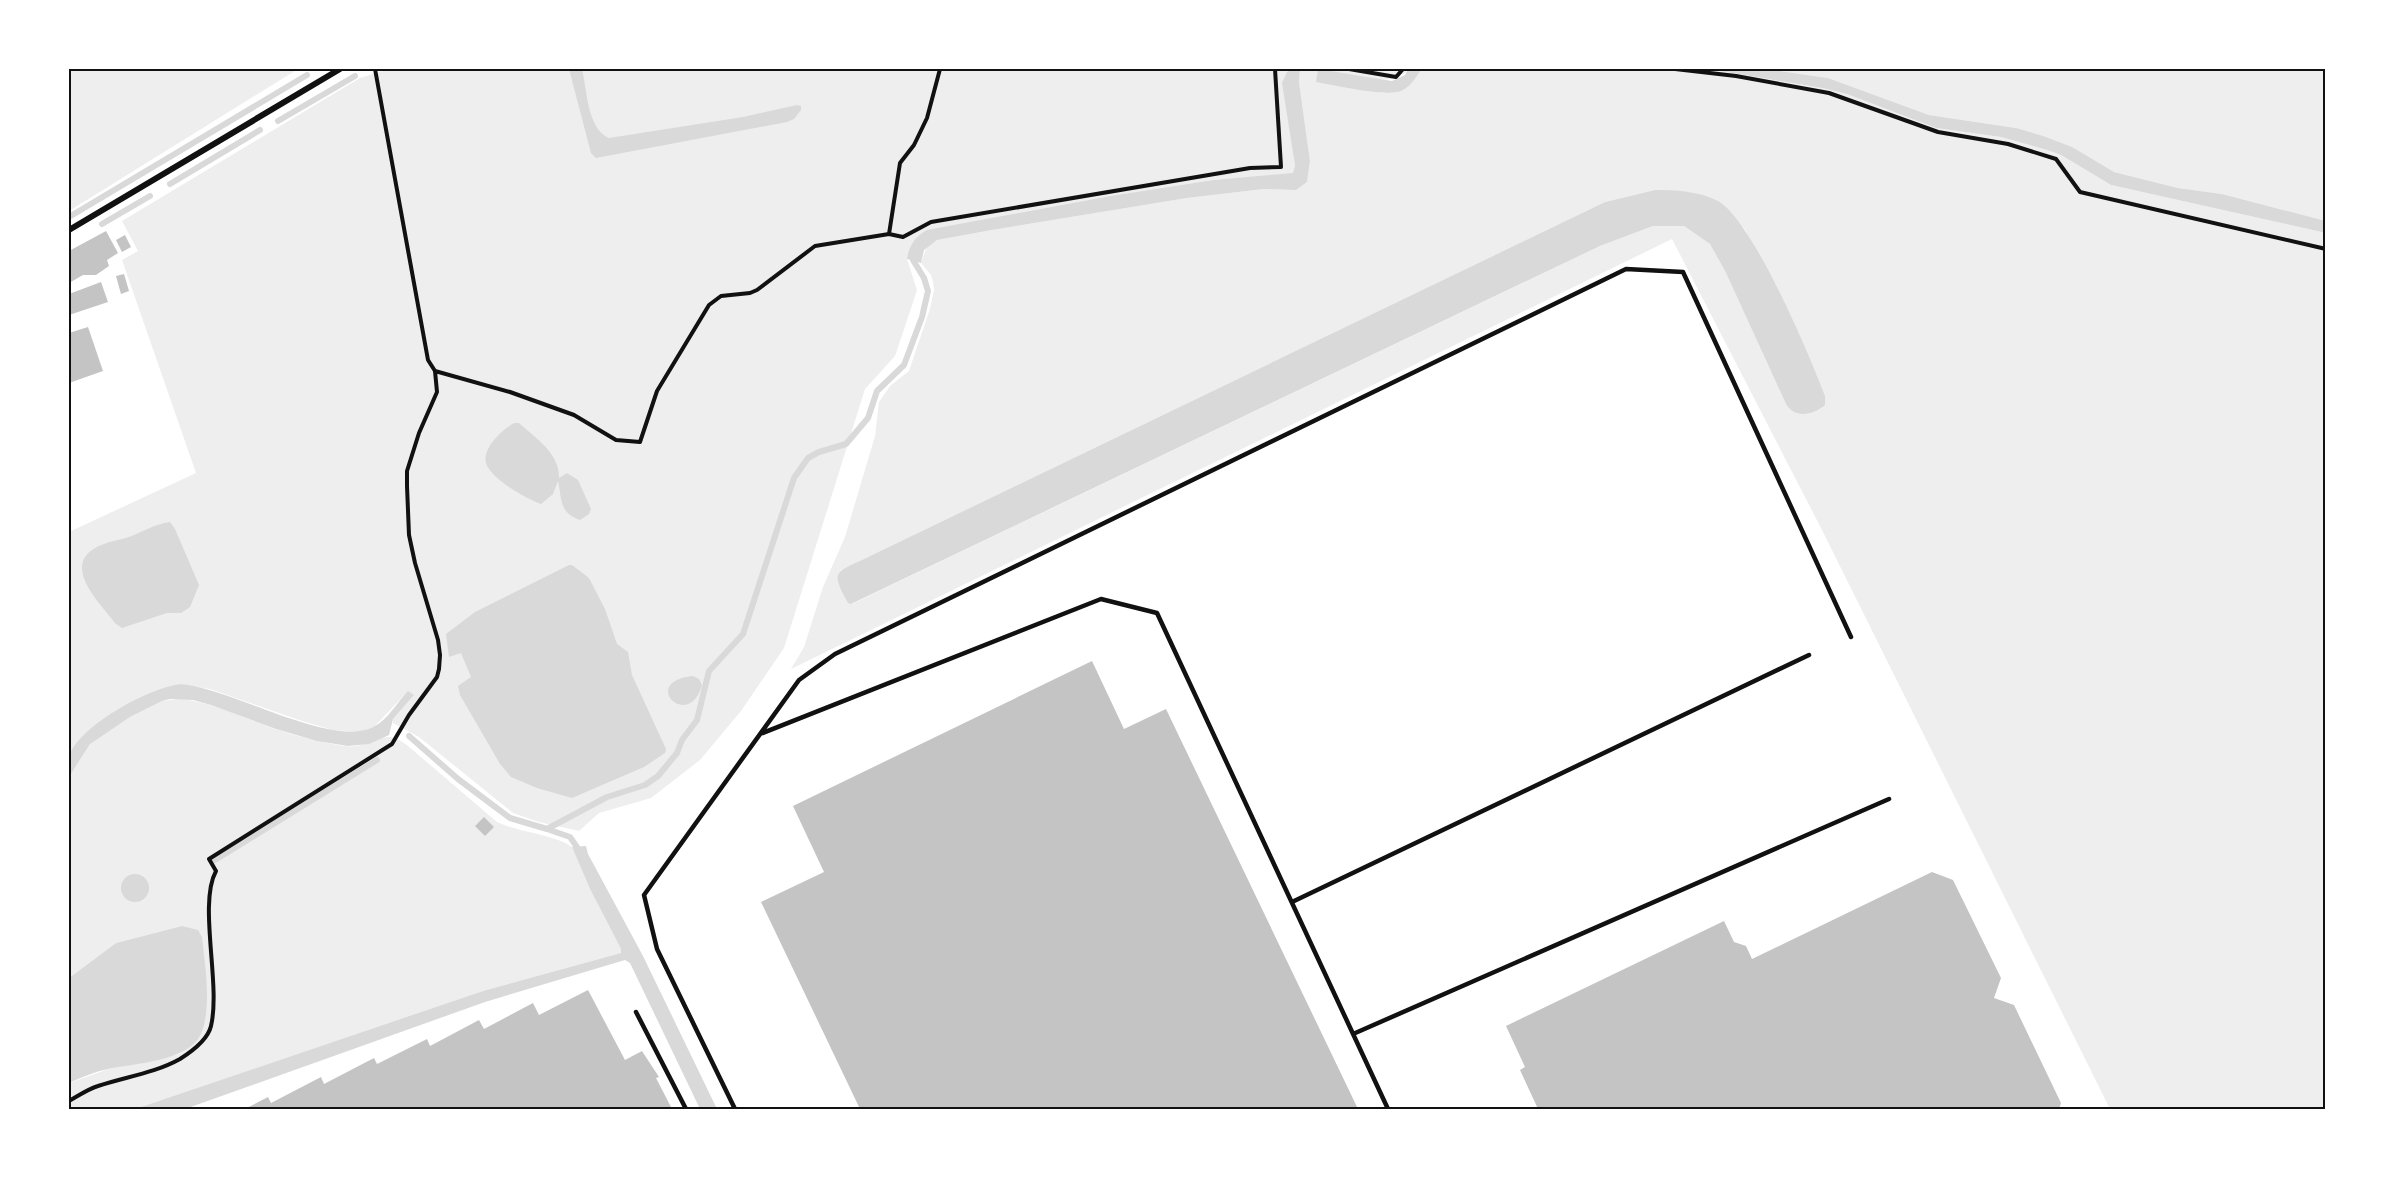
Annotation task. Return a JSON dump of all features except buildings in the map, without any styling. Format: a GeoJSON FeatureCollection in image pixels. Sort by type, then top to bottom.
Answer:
{"type":"FeatureCollection","features":[{"type":"Feature","properties":{"kind":"street"},"geometry":{"type":"LineString","coordinates":[[69,230],[340,69]]}},
{"type":"Feature","properties":{"kind":"lane"},"geometry":{"type":"LineString","coordinates":[[735,1109],[657,949],[644,895],[799,680],[835,654],[1626,269],[1683,272],[1851,637]]}},
{"type":"Feature","properties":{"kind":"lane"},"geometry":{"type":"LineString","coordinates":[[760,734],[1101,599],[1157,613],[1388,1109]]}},
{"type":"Feature","properties":{"kind":"lane"},"geometry":{"type":"LineString","coordinates":[[1292,902],[1809,655]]}},
{"type":"Feature","properties":{"kind":"lane"},"geometry":{"type":"LineString","coordinates":[[1353,1034],[1888,799]]}},
{"type":"Feature","properties":{"kind":"lane"},"geometry":{"type":"LineString","coordinates":[[636,1012],[686,1109]]}},
{"type":"Feature","properties":{"kind":"path"},"geometry":{"type":"LineString","coordinates":[[69,1101],[95,1087],[142,1074],[180,1059],[198,1045],[211,1028],[214,974],[209,906],[212,880],[216,871],[209,859],[392,744],[409,715],[437,677],[440,655],[409,535],[407,486],[407,471],[418,432],[437,392],[435,371],[428,360],[375,69]]}},
{"type":"Feature","properties":{"kind":"path"},"geometry":{"type":"LineString","coordinates":[[889,234],[900,164],[914,145],[927,118],[940,69]]}},
{"type":"Feature","properties":{"kind":"path"},"geometry":{"type":"LineString","coordinates":[[435,371],[510,392],[574,415],[616,440],[640,442],[657,390],[709,305],[721,296],[750,293],[757,290],[815,246],[889,234],[903,237],[931,222],[1250,168],[1281,167],[1275,69]]}},
{"type":"Feature","properties":{"kind":"path"},"geometry":{"type":"LineString","coordinates":[[1349,69],[1396,77],[1404,69]]}},
{"type":"Feature","properties":{"kind":"path"},"geometry":{"type":"LineString","coordinates":[[1676,69],[1736,76],[1829,93],[1938,132],[2007,144],[2056,159],[2080,192],[2326,249]]}},
{"type":"Feature","properties":{"kind":"shaded area"},"geometry":{"type":"Polygon","coordinates":[[[69,69],[298,69],[69,211],[69,69]]]}},
{"type":"Feature","properties":{"kind":"shaded area"},"geometry":{"type":"Polygon","coordinates":[[[389,69],[1292,69],[1287,72],[1295,165],[1293,173],[1288,174],[1213,180],[1002,216],[913,242],[907,259],[917,290],[895,356],[865,389],[784,648],[741,711],[700,760],[651,798],[599,813],[579,831],[539,822],[513,813],[419,737],[393,723],[393,719],[414,695],[406,693],[375,726],[363,731],[346,731],[333,730],[299,720],[210,689],[181,684],[75,746],[69,755],[69,532],[196,473],[122,260],[138,251],[122,221],[360,78],[389,69]]]}},
{"type":"Feature","properties":{"kind":"shaded area"},"geometry":{"type":"Polygon","coordinates":[[[569,69],[582,69],[592,117],[596,126],[609,138],[743,117],[797,105],[801,106],[801,110],[794,119],[787,122],[596,158],[591,153],[569,69]]]}},
{"type":"Feature","properties":{"kind":"shaded area"},"geometry":{"type":"Polygon","coordinates":[[[1300,69],[1408,69],[1402,75],[1392,79],[1380,80],[1318,70],[1317,75],[1384,93],[1420,71],[1409,69],[1708,69],[1847,94],[1936,128],[2001,137],[2047,150],[2061,155],[2111,185],[2326,233],[2326,1109],[2110,1109],[1822,530],[1672,239],[791,669],[804,647],[823,587],[845,537],[875,436],[879,402],[890,386],[909,371],[930,309],[934,290],[933,282],[931,275],[921,263],[927,246],[937,240],[992,230],[1187,198],[1264,189],[1288,190],[1307,182],[1310,161],[1299,82],[1300,69]],[[1655,190],[1605,202],[841,570],[838,574],[852,604],[1600,246],[1653,226],[1684,226],[1710,244],[1726,273],[1786,404],[1817,376],[1762,260],[1744,228],[1694,193],[1655,190]]]}},
{"type":"Feature","properties":{"kind":"shaded area"},"geometry":{"type":"Polygon","coordinates":[[[1300,69],[1299,82],[1310,161],[1307,182],[1296,190],[1264,189],[1187,198],[992,230],[937,240],[924,250],[921,263],[907,259],[913,242],[927,230],[1110,196],[1213,180],[1293,173],[1295,165],[1282,83],[1287,72],[1300,69]]]}},
{"type":"Feature","properties":{"kind":"shaded area"},"geometry":{"type":"Polygon","coordinates":[[[1318,69],[1392,81],[1405,75],[1408,69],[1420,71],[1412,83],[1401,91],[1384,93],[1316,82],[1318,69]]]}},
{"type":"Feature","properties":{"kind":"shaded area"},"geometry":{"type":"Polygon","coordinates":[[[1708,69],[1766,69],[1828,78],[1929,115],[2016,128],[2043,136],[2072,147],[2114,172],[2178,188],[2222,194],[2326,221],[2326,233],[2111,185],[2061,155],[2047,150],[2001,137],[1936,128],[1847,94],[1708,69]]]}},
{"type":"Feature","properties":{"kind":"shaded area"},"geometry":{"type":"Polygon","coordinates":[[[1766,69],[2325,69],[2326,221],[2222,194],[2178,188],[2114,172],[2016,128],[1929,115],[1828,78],[1766,69]]]}},
{"type":"Feature","properties":{"kind":"shaded area"},"geometry":{"type":"Polygon","coordinates":[[[1655,190],[1703,195],[1718,201],[1732,213],[1763,260],[1779,290],[1825,396],[1825,405],[1810,413],[1799,414],[1786,404],[1726,273],[1710,244],[1684,226],[1653,226],[1600,246],[851,604],[842,592],[839,573],[849,566],[1605,202],[1655,190]]]}},
{"type":"Feature","properties":{"kind":"shaded area"},"geometry":{"type":"Polygon","coordinates":[[[514,423],[519,423],[551,454],[558,469],[559,478],[567,473],[578,480],[591,509],[589,514],[580,520],[568,513],[563,505],[558,481],[553,494],[541,504],[509,487],[489,469],[486,457],[490,445],[499,434],[514,423]]]}},
{"type":"Feature","properties":{"kind":"shaded area"},"geometry":{"type":"Polygon","coordinates":[[[170,522],[199,585],[190,607],[181,613],[167,613],[122,628],[116,624],[92,594],[82,571],[83,561],[90,551],[104,544],[170,522]]]}},
{"type":"Feature","properties":{"kind":"shaded area"},"geometry":{"type":"Polygon","coordinates":[[[569,565],[589,578],[605,609],[617,644],[628,652],[632,675],[666,749],[665,753],[644,767],[572,798],[537,788],[511,777],[500,764],[460,695],[458,686],[471,677],[461,653],[449,657],[446,634],[475,612],[569,565]]]}},
{"type":"Feature","properties":{"kind":"shaded area"},"geometry":{"type":"Polygon","coordinates":[[[693,676],[699,679],[702,685],[696,698],[687,704],[679,704],[672,700],[668,694],[669,687],[677,680],[693,676]]]}},
{"type":"Feature","properties":{"kind":"shaded area"},"geometry":{"type":"Polygon","coordinates":[[[181,684],[226,695],[307,724],[332,730],[355,731],[373,727],[388,715],[408,691],[414,695],[393,719],[389,735],[369,744],[348,746],[317,741],[276,729],[193,700],[170,699],[130,717],[90,744],[69,777],[70,754],[77,743],[102,719],[153,692],[181,684]]]}},
{"type":"Feature","properties":{"kind":"shaded area"},"geometry":{"type":"Polygon","coordinates":[[[180,699],[215,707],[281,731],[344,746],[363,745],[384,737],[398,740],[497,822],[556,839],[572,847],[621,953],[483,991],[135,1109],[69,1109],[69,1083],[109,1069],[179,1054],[199,1038],[205,1015],[204,952],[182,926],[116,943],[69,978],[69,777],[90,744],[103,734],[162,701],[180,699]]]}},
{"type":"Feature","properties":{"kind":"shaded area"},"geometry":{"type":"Polygon","coordinates":[[[586,846],[588,854],[643,956],[717,1109],[700,1109],[630,963],[625,960],[485,1002],[185,1109],[135,1109],[483,991],[621,953],[572,847],[586,846]]]}},
{"type":"Feature","properties":{"kind":"shaded area"},"geometry":{"type":"Polygon","coordinates":[[[135,874],[145,878],[149,888],[145,898],[135,902],[125,898],[121,888],[125,878],[135,874]]]}},
{"type":"Feature","properties":{"kind":"shaded area"},"geometry":{"type":"Polygon","coordinates":[[[182,926],[198,930],[202,937],[207,999],[201,1034],[194,1043],[173,1056],[103,1070],[69,1083],[69,978],[116,943],[182,926]]]}},
{"type":"Feature","properties":{"kind":"waterway"},"geometry":{"type":"LineString","coordinates":[[69,217],[307,75]]}},
{"type":"Feature","properties":{"kind":"waterway"},"geometry":{"type":"LineString","coordinates":[[278,121],[355,76]]}},
{"type":"Feature","properties":{"kind":"waterway"},"geometry":{"type":"LineString","coordinates":[[170,184],[260,130]]}},
{"type":"Feature","properties":{"kind":"waterway"},"geometry":{"type":"LineString","coordinates":[[102,224],[150,196]]}},
{"type":"Feature","properties":{"kind":"waterway"},"geometry":{"type":"LineString","coordinates":[[409,736],[458,779],[510,818],[547,829],[607,797],[645,785],[658,776],[677,753],[682,740],[697,720],[709,671],[743,634],[794,478],[808,458],[819,452],[846,444],[868,418],[877,391],[904,365],[922,317],[928,291],[924,278],[913,260],[915,253]]}},
{"type":"Feature","properties":{"kind":"waterway"},"geometry":{"type":"LineString","coordinates":[[215,860],[377,760]]}},
{"type":"Feature","properties":{"kind":"waterway"},"geometry":{"type":"LineString","coordinates":[[547,829],[570,837],[581,853]]}}]}
